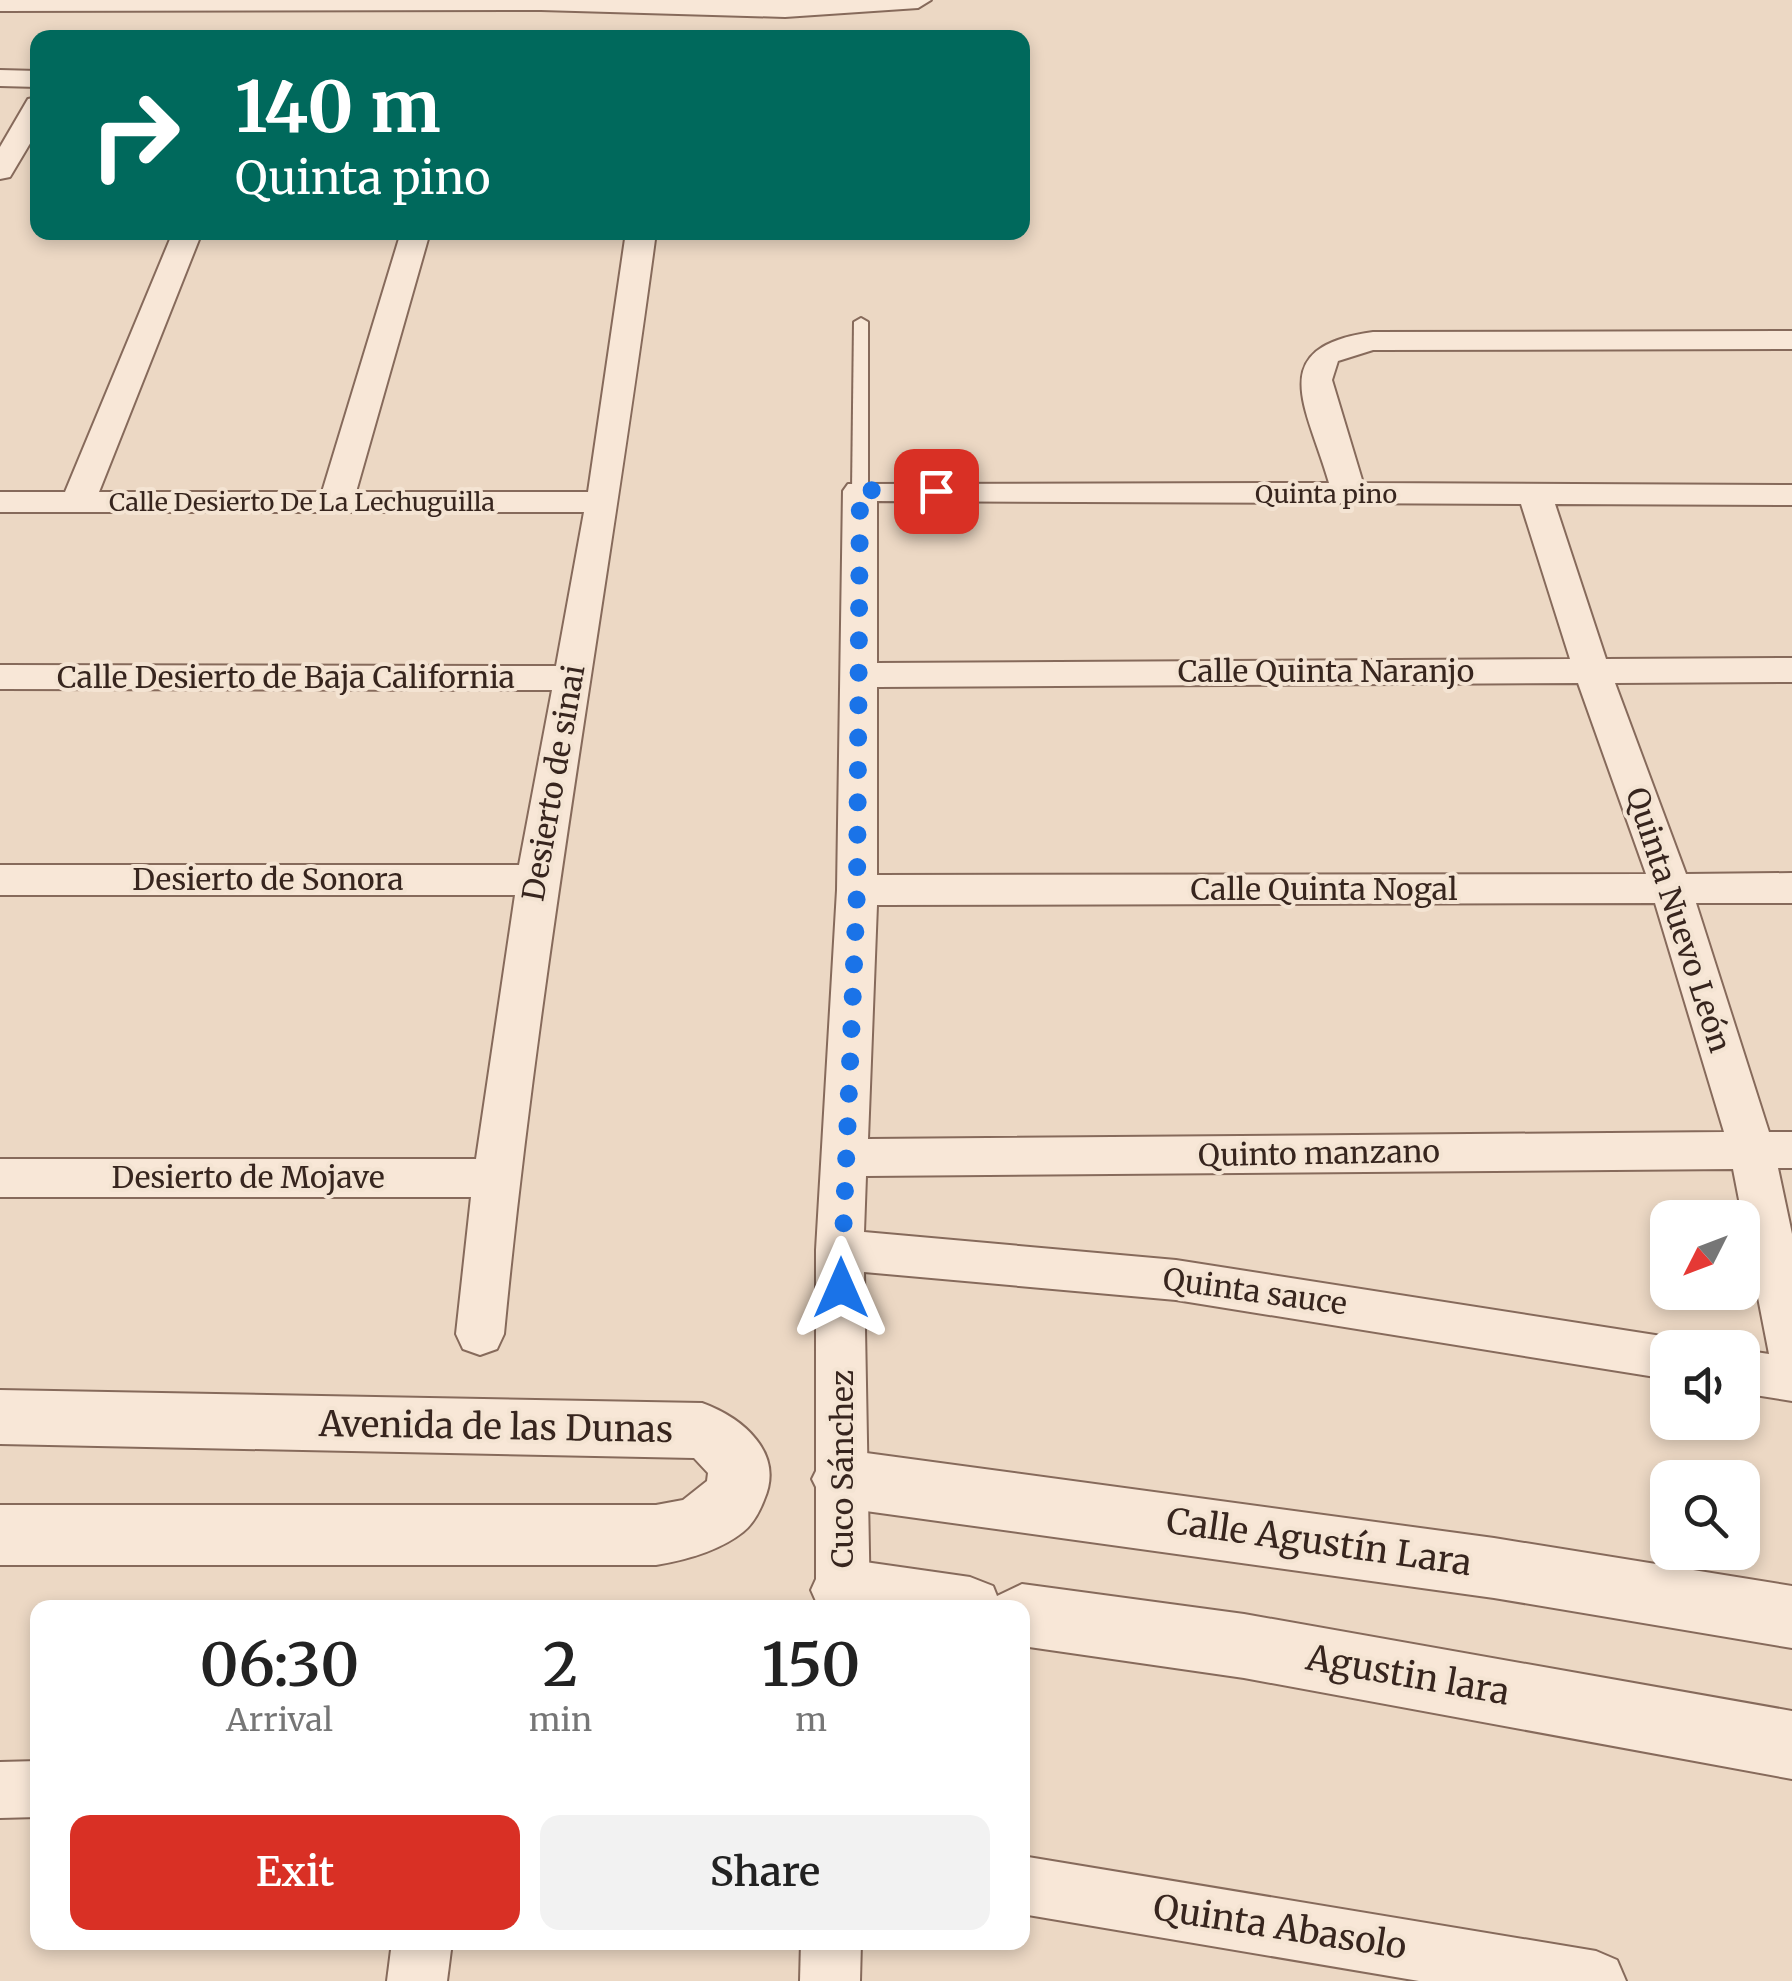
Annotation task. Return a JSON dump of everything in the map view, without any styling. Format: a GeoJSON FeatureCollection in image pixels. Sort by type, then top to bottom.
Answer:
{"type":"FeatureCollection","features":[{"type":"Feature","properties":{"kind":"street"},"geometry":{"type":"LineString","coordinates":[[0,4],[541,2],[784,9],[918,0]]}},
{"type":"Feature","properties":{"kind":"street"},"geometry":{"type":"LineString","coordinates":[[0,78],[30,79]]}},
{"type":"Feature","properties":{"kind":"street"},"geometry":{"type":"LineString","coordinates":[[0,171],[30,119]]}},
{"type":"Feature","properties":{"kind":"street"},"geometry":{"type":"LineString","coordinates":[[78,502],[185,240]]}},
{"type":"Feature","properties":{"kind":"street"},"geometry":{"type":"LineString","coordinates":[[336,502],[414,240]]}},
{"type":"Feature","properties":{"kind":"street","name":"Desierto de sinai"},"geometry":{"type":"LineString","coordinates":[[480,1334],[496,1178],[537,880],[604,502],[640,240]]}},
{"type":"Feature","properties":{"kind":"street"},"geometry":{"type":"LineString","coordinates":[[1349,494],[1316,380],[1316,364],[1325,354],[1345,345],[1373,341],[1792,340]]}},
{"type":"Feature","properties":{"kind":"street","name":"Quinta pino"},"geometry":{"type":"LineString","coordinates":[[860,490],[1792,495]]}},
{"type":"Feature","properties":{"kind":"street","name":"Cuco Sánchez"},"geometry":{"type":"LineString","coordinates":[[843,1599],[840,1250],[857,890],[860,490]]}},
{"type":"Feature","properties":{"kind":"street","name":"Quinta Nuevo León"},"geometry":{"type":"LineString","coordinates":[[1535,496],[1592,671],[1772,1150],[1792,1351]]}},
{"type":"Feature","properties":{"kind":"street","name":"Calle Desierto De La Lechuguilla"},"geometry":{"type":"LineString","coordinates":[[0,502],[604,502]]}},
{"type":"Feature","properties":{"kind":"street","name":"Calle Quinta Naranjo"},"geometry":{"type":"LineString","coordinates":[[859,674],[1792,670]]}},
{"type":"Feature","properties":{"kind":"street","name":"Calle Desierto de Baja California"},"geometry":{"type":"LineString","coordinates":[[0,678],[571,678]]}},
{"type":"Feature","properties":{"kind":"street","name":"Desierto de Sonora"},"geometry":{"type":"LineString","coordinates":[[0,880],[537,880]]}},
{"type":"Feature","properties":{"kind":"street","name":"Calle Quinta Nogal"},"geometry":{"type":"LineString","coordinates":[[857,890],[1792,888]]}},
{"type":"Feature","properties":{"kind":"street","name":"Quinto manzano"},"geometry":{"type":"LineString","coordinates":[[846,1158],[1772,1150]]}},
{"type":"Feature","properties":{"kind":"street","name":"Desierto de Mojave"},"geometry":{"type":"LineString","coordinates":[[0,1178],[496,1178]]}},
{"type":"Feature","properties":{"kind":"street","name":"Quinta sauce"},"geometry":{"type":"LineString","coordinates":[[840,1250],[1176,1280],[1650,1355]]}},
{"type":"Feature","properties":{"kind":"street"},"geometry":{"type":"LineString","coordinates":[[1760,1374],[1792,1380]]}},
{"type":"Feature","properties":{"kind":"street","name":"Avenida de las Dunas"},"geometry":{"type":"LineString","coordinates":[[0,1417],[702,1431],[722,1440],[735,1454],[740,1472],[736,1492],[726,1507],[685,1530],[656,1535],[0,1534]]}},
{"type":"Feature","properties":{"kind":"street","name":"Calle Agustín Lara"},"geometry":{"type":"LineString","coordinates":[[844,1479],[1436,1559],[1792,1617]]}},
{"type":"Feature","properties":{"kind":"street","name":"Agustin lara"},"geometry":{"type":"LineString","coordinates":[[1030,1616],[1244,1646],[1792,1745]]}},
{"type":"Feature","properties":{"kind":"street"},"geometry":{"type":"LineString","coordinates":[[0,1790],[30,1789]]}},
{"type":"Feature","properties":{"kind":"street","name":"Quinta Abasolo"},"geometry":{"type":"LineString","coordinates":[[1030,1887],[1596,1981]]}},
{"type":"Feature","properties":{"kind":"street"},"geometry":{"type":"LineString","coordinates":[[417,1981],[421,1950]]}},
{"type":"Feature","properties":{"kind":"street"},"geometry":{"type":"LineString","coordinates":[[830,1981],[831,1950]]}},
{"type":"Feature","properties":{"kind":"lane"},"geometry":{"type":"LineString","coordinates":[[860,490],[861,322]]}},
{"type":"Feature","properties":{"kind":"route"},"geometry":{"type":"LineString","coordinates":[[841,1288],[857,890],[860,490],[936,491]]}}]}
